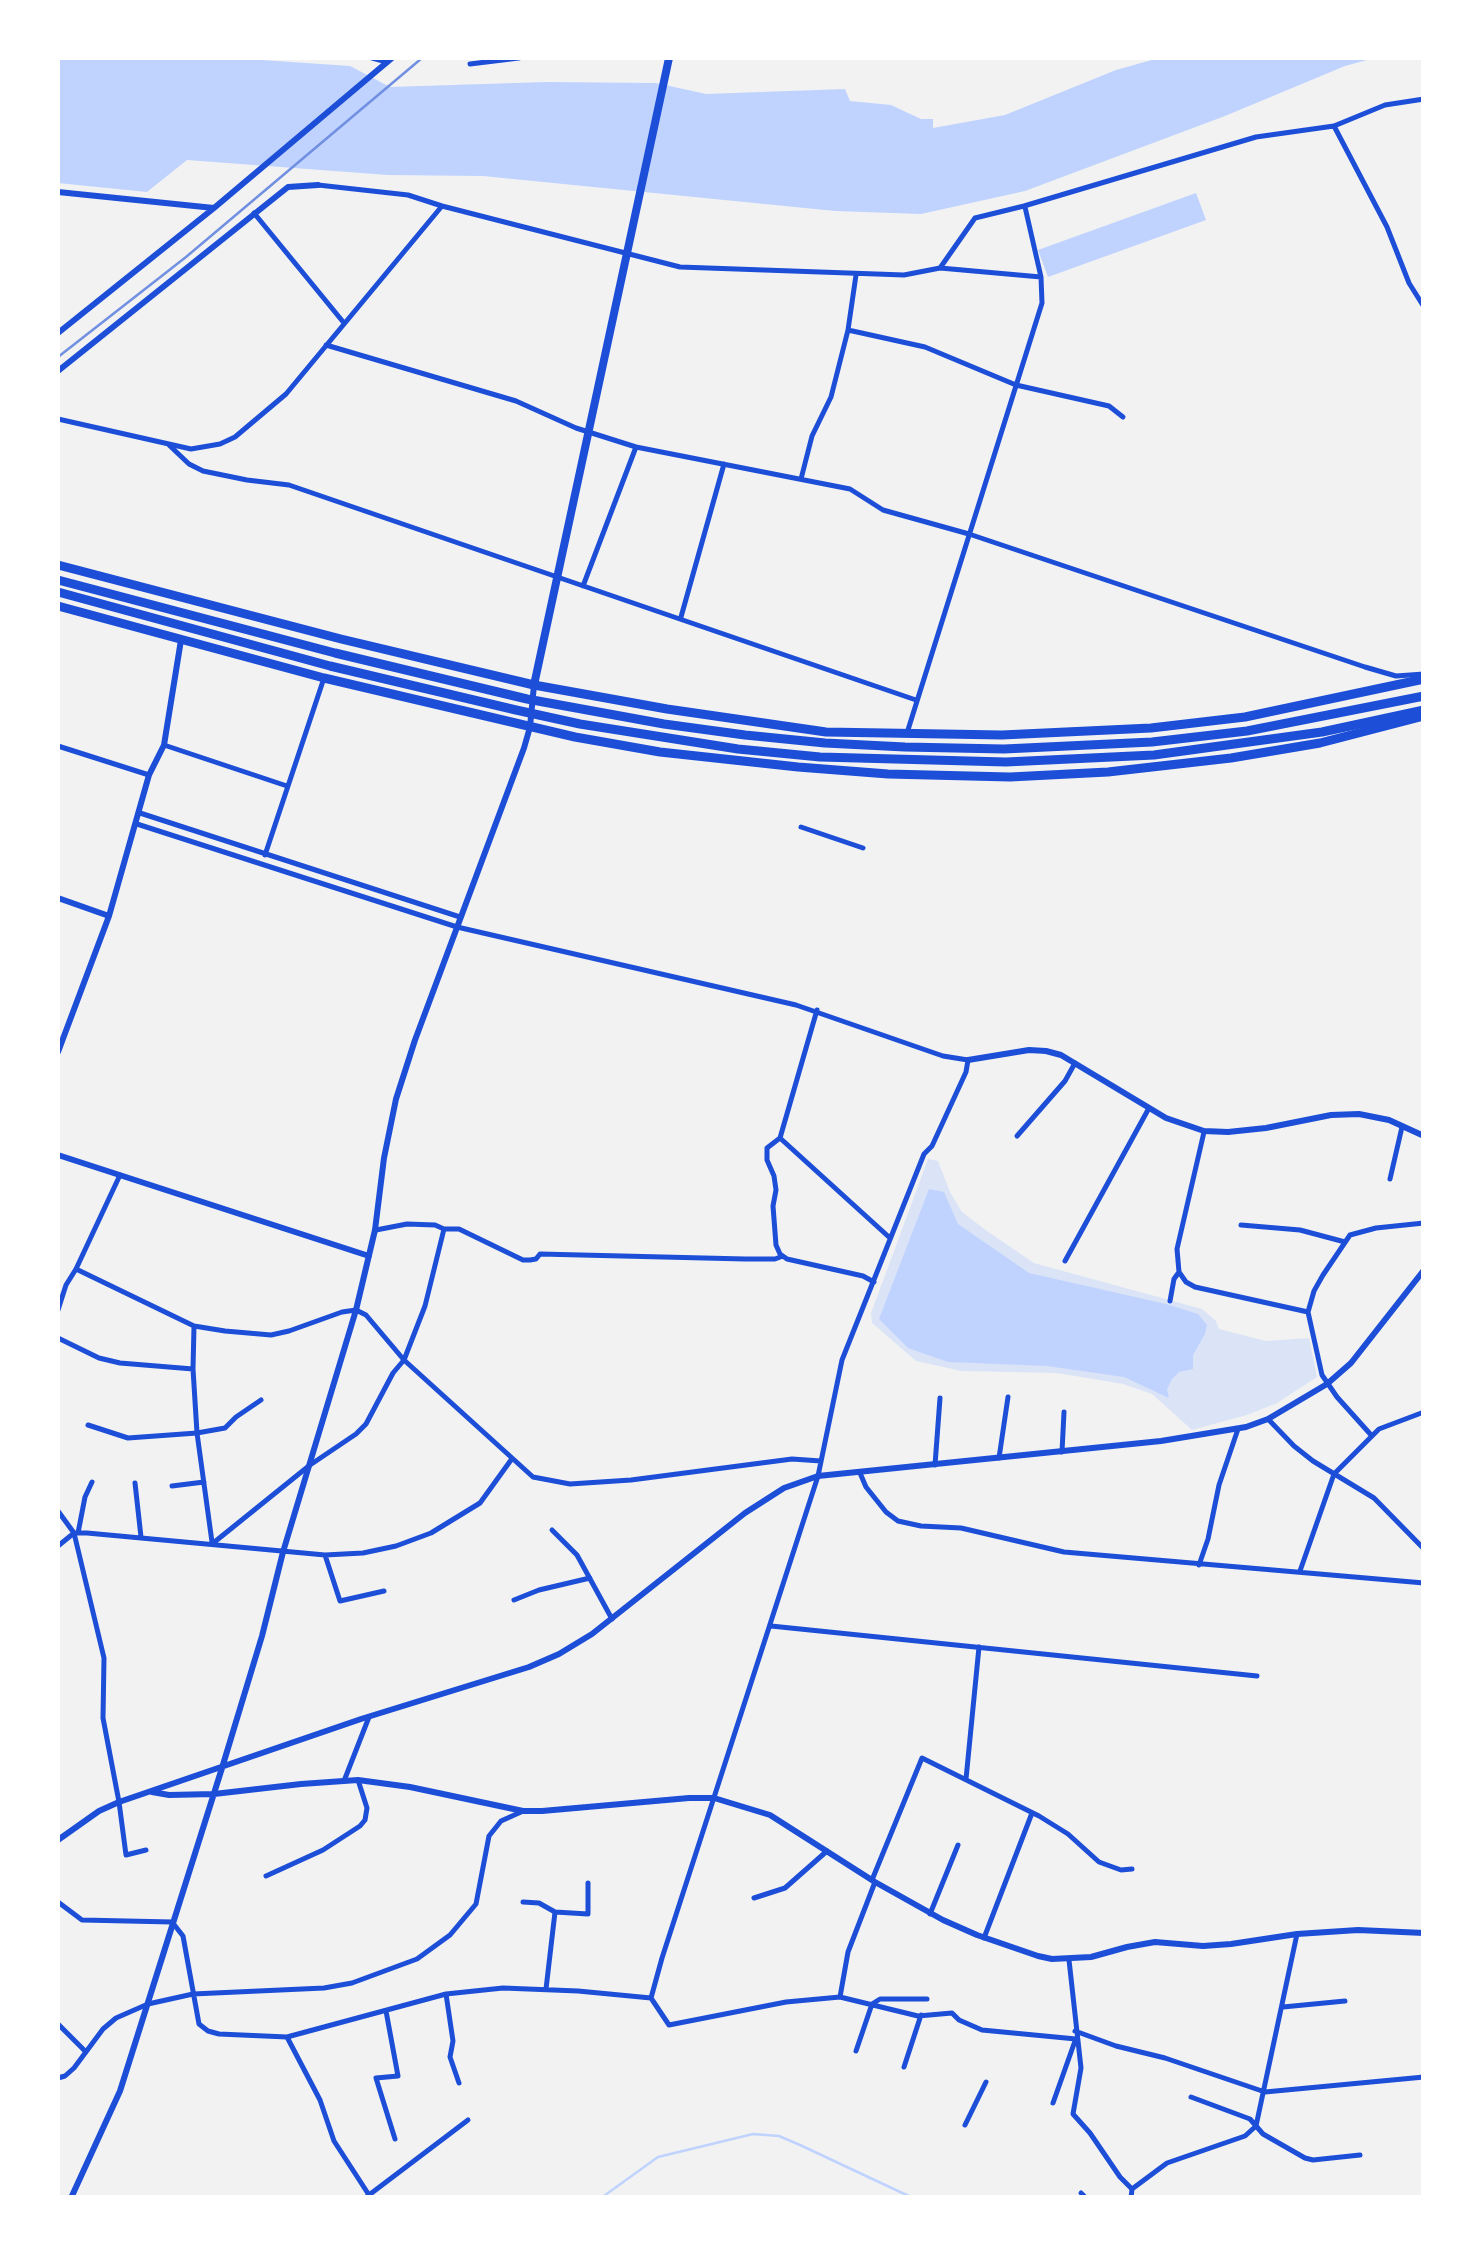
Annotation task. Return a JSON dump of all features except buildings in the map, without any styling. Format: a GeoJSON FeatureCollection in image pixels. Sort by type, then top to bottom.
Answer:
{"type":"FeatureCollection","features":[{"type":"Feature","properties":{"kind":"highway"},"geometry":{"type":"LineString","coordinates":[[58,565],[341,640],[534,685],[826,732],[1002,735],[1152,728],[1245,717],[1424,677]]}},
{"type":"Feature","properties":{"kind":"highway"},"geometry":{"type":"LineString","coordinates":[[58,580],[431,677],[586,711],[745,735],[857,745],[1004,748],[1152,742],[1247,731],[1424,696]]}},
{"type":"Feature","properties":{"kind":"highway"},"geometry":{"type":"LineString","coordinates":[[58,592],[429,690],[564,720],[820,757],[1006,762],[1154,755],[1322,732],[1424,713]]}},
{"type":"Feature","properties":{"kind":"highway"},"geometry":{"type":"LineString","coordinates":[[58,606],[324,678],[530,727],[660,752],[888,774],[1010,777],[1108,772],[1320,743],[1424,713]]}},
{"type":"Feature","properties":{"kind":"main road"},"geometry":{"type":"LineString","coordinates":[[534,685],[669,59]]}},
{"type":"Feature","properties":{"kind":"street"},"geometry":{"type":"LineString","coordinates":[[372,58],[389,60]]}},
{"type":"Feature","properties":{"kind":"street"},"geometry":{"type":"LineString","coordinates":[[470,64],[519,58]]}},
{"type":"Feature","properties":{"kind":"street"},"geometry":{"type":"LineString","coordinates":[[58,333],[389,60]]}},
{"type":"Feature","properties":{"kind":"street"},"geometry":{"type":"LineString","coordinates":[[940,268],[975,218],[1256,137],[1334,126],[1385,105],[1424,99]]}},
{"type":"Feature","properties":{"kind":"street"},"geometry":{"type":"LineString","coordinates":[[1334,126],[1387,227],[1408,283],[1424,306]]}},
{"type":"Feature","properties":{"kind":"street"},"geometry":{"type":"LineString","coordinates":[[58,371],[288,186],[408,194],[680,267],[904,275],[940,268],[1041,277]]}},
{"type":"Feature","properties":{"kind":"street"},"geometry":{"type":"LineString","coordinates":[[58,192],[214,208]]}},
{"type":"Feature","properties":{"kind":"street"},"geometry":{"type":"LineString","coordinates":[[58,419],[169,445],[191,448],[220,444],[286,394],[442,206]]}},
{"type":"Feature","properties":{"kind":"street"},"geometry":{"type":"LineString","coordinates":[[908,733],[1042,303],[1041,277],[1024,206]]}},
{"type":"Feature","properties":{"kind":"street"},"geometry":{"type":"LineString","coordinates":[[254,214],[344,324]]}},
{"type":"Feature","properties":{"kind":"street"},"geometry":{"type":"LineString","coordinates":[[801,479],[812,436],[832,397],[856,274]]}},
{"type":"Feature","properties":{"kind":"street"},"geometry":{"type":"LineString","coordinates":[[848,330],[925,347],[1016,385],[1109,406],[1123,417]]}},
{"type":"Feature","properties":{"kind":"street"},"geometry":{"type":"LineString","coordinates":[[326,345],[516,401],[636,447],[850,489],[883,510],[969,534],[1366,667],[1396,676],[1424,677]]}},
{"type":"Feature","properties":{"kind":"street"},"geometry":{"type":"LineString","coordinates":[[169,445],[188,464],[203,471],[289,485],[916,700]]}},
{"type":"Feature","properties":{"kind":"street"},"geometry":{"type":"LineString","coordinates":[[584,586],[636,447]]}},
{"type":"Feature","properties":{"kind":"street"},"geometry":{"type":"LineString","coordinates":[[681,617],[724,464]]}},
{"type":"Feature","properties":{"kind":"street"},"geometry":{"type":"LineString","coordinates":[[58,1052],[109,916],[149,775],[164,745],[182,640]]}},
{"type":"Feature","properties":{"kind":"street"},"geometry":{"type":"LineString","coordinates":[[262,865],[324,678]]}},
{"type":"Feature","properties":{"kind":"street"},"geometry":{"type":"LineString","coordinates":[[70,2198],[120,2091],[222,1768],[356,1310],[375,1230],[396,1099],[530,727],[534,685]]}},
{"type":"Feature","properties":{"kind":"street"},"geometry":{"type":"LineString","coordinates":[[164,745],[287,786]]}},
{"type":"Feature","properties":{"kind":"street"},"geometry":{"type":"LineString","coordinates":[[58,746],[149,775]]}},
{"type":"Feature","properties":{"kind":"street"},"geometry":{"type":"LineString","coordinates":[[140,814],[461,917]]}},
{"type":"Feature","properties":{"kind":"street"},"geometry":{"type":"LineString","coordinates":[[136,824],[457,927],[817,1010],[942,1056],[968,1060],[1028,1050],[1046,1051],[1075,1063],[1175,1122],[1204,1132],[1247,1130],[1358,1114],[1389,1120],[1424,1136]]}},
{"type":"Feature","properties":{"kind":"street"},"geometry":{"type":"LineString","coordinates":[[802,826],[863,848]]}},
{"type":"Feature","properties":{"kind":"street"},"geometry":{"type":"LineString","coordinates":[[58,898],[109,916]]}},
{"type":"Feature","properties":{"kind":"street"},"geometry":{"type":"LineString","coordinates":[[817,1010],[780,1138],[766,1148],[776,1190],[776,1245],[787,1259],[874,1282]]}},
{"type":"Feature","properties":{"kind":"street"},"geometry":{"type":"LineString","coordinates":[[968,1060],[932,1146],[924,1154],[842,1360],[818,1476],[652,1998],[669,2025],[786,2002],[840,1997],[920,2016],[952,2013],[982,2030],[1076,2035],[1166,2058],[1265,2092],[1424,2077]]}},
{"type":"Feature","properties":{"kind":"street"},"geometry":{"type":"LineString","coordinates":[[1017,1136],[1065,1082],[1075,1063]]}},
{"type":"Feature","properties":{"kind":"street"},"geometry":{"type":"LineString","coordinates":[[1065,1261],[1149,1108]]}},
{"type":"Feature","properties":{"kind":"street"},"geometry":{"type":"LineString","coordinates":[[1390,1179],[1402,1126]]}},
{"type":"Feature","properties":{"kind":"street"},"geometry":{"type":"LineString","coordinates":[[1204,1132],[1177,1249],[1180,1272],[1195,1287],[1308,1312]]}},
{"type":"Feature","properties":{"kind":"street"},"geometry":{"type":"LineString","coordinates":[[780,1138],[890,1238]]}},
{"type":"Feature","properties":{"kind":"street"},"geometry":{"type":"LineString","coordinates":[[58,1155],[369,1256]]}},
{"type":"Feature","properties":{"kind":"street"},"geometry":{"type":"LineString","coordinates":[[58,1310],[66,1285],[120,1175]]}},
{"type":"Feature","properties":{"kind":"street"},"geometry":{"type":"LineString","coordinates":[[1372,1436],[1322,1375],[1308,1312],[1314,1291],[1350,1234],[1424,1223]]}},
{"type":"Feature","properties":{"kind":"street"},"geometry":{"type":"LineString","coordinates":[[375,1230],[408,1224],[459,1229],[523,1260],[540,1254],[744,1259],[782,1256]]}},
{"type":"Feature","properties":{"kind":"street"},"geometry":{"type":"LineString","coordinates":[[1241,1225],[1300,1230],[1345,1242]]}},
{"type":"Feature","properties":{"kind":"street"},"geometry":{"type":"LineString","coordinates":[[212,1544],[366,1424],[393,1372],[404,1360],[425,1306],[444,1229]]}},
{"type":"Feature","properties":{"kind":"street"},"geometry":{"type":"LineString","coordinates":[[76,1269],[194,1326],[270,1335],[356,1310],[366,1316],[404,1360],[533,1477],[570,1484],[792,1459],[820,1461]]}},
{"type":"Feature","properties":{"kind":"street"},"geometry":{"type":"LineString","coordinates":[[58,1840],[99,1811],[120,1802],[559,1654],[612,1619],[762,1501],[818,1476],[1161,1441],[1238,1429],[1268,1419],[1327,1384],[1351,1364],[1424,1270]]}},
{"type":"Feature","properties":{"kind":"street"},"geometry":{"type":"LineString","coordinates":[[1170,1302],[1174,1280],[1180,1272]]}},
{"type":"Feature","properties":{"kind":"street"},"geometry":{"type":"LineString","coordinates":[[194,1326],[197,1433],[212,1544]]}},
{"type":"Feature","properties":{"kind":"street"},"geometry":{"type":"LineString","coordinates":[[58,1338],[99,1358],[120,1363],[193,1370]]}},
{"type":"Feature","properties":{"kind":"street"},"geometry":{"type":"LineString","coordinates":[[998,1458],[1008,1397]]}},
{"type":"Feature","properties":{"kind":"street"},"geometry":{"type":"LineString","coordinates":[[935,1465],[940,1398]]}},
{"type":"Feature","properties":{"kind":"street"},"geometry":{"type":"LineString","coordinates":[[88,1425],[128,1438],[197,1433],[224,1428],[261,1400]]}},
{"type":"Feature","properties":{"kind":"street"},"geometry":{"type":"LineString","coordinates":[[1062,1452],[1064,1412]]}},
{"type":"Feature","properties":{"kind":"street"},"geometry":{"type":"LineString","coordinates":[[1300,1571],[1334,1474],[1379,1429],[1424,1412]]}},
{"type":"Feature","properties":{"kind":"street"},"geometry":{"type":"LineString","coordinates":[[1268,1419],[1294,1446],[1374,1498],[1424,1548]]}},
{"type":"Feature","properties":{"kind":"street"},"geometry":{"type":"LineString","coordinates":[[1199,1565],[1238,1429]]}},
{"type":"Feature","properties":{"kind":"street"},"geometry":{"type":"LineString","coordinates":[[58,1546],[76,1533],[324,1555],[396,1546],[431,1533],[480,1503],[512,1460]]}},
{"type":"Feature","properties":{"kind":"street"},"geometry":{"type":"LineString","coordinates":[[860,1473],[886,1512],[921,1526],[960,1528],[1064,1552],[1424,1583]]}},
{"type":"Feature","properties":{"kind":"street"},"geometry":{"type":"LineString","coordinates":[[92,1482],[84,1497],[76,1533],[104,1658],[104,1718],[126,1855],[146,1850]]}},
{"type":"Feature","properties":{"kind":"street"},"geometry":{"type":"LineString","coordinates":[[172,1486],[204,1482]]}},
{"type":"Feature","properties":{"kind":"street"},"geometry":{"type":"LineString","coordinates":[[135,1484],[140,1537]]}},
{"type":"Feature","properties":{"kind":"street"},"geometry":{"type":"LineString","coordinates":[[58,1512],[76,1533]]}},
{"type":"Feature","properties":{"kind":"street"},"geometry":{"type":"LineString","coordinates":[[552,1530],[577,1555],[612,1619]]}},
{"type":"Feature","properties":{"kind":"street"},"geometry":{"type":"LineString","coordinates":[[324,1555],[340,1601],[384,1591]]}},
{"type":"Feature","properties":{"kind":"street"},"geometry":{"type":"LineString","coordinates":[[514,1600],[590,1578]]}},
{"type":"Feature","properties":{"kind":"street"},"geometry":{"type":"LineString","coordinates":[[771,1626],[1257,1676]]}},
{"type":"Feature","properties":{"kind":"street"},"geometry":{"type":"LineString","coordinates":[[966,1779],[979,1648]]}},
{"type":"Feature","properties":{"kind":"street"},"geometry":{"type":"LineString","coordinates":[[344,1781],[370,1717]]}},
{"type":"Feature","properties":{"kind":"street"},"geometry":{"type":"LineString","coordinates":[[840,1997],[848,1952],[922,1758],[1032,1812],[1068,1834],[1099,1862],[1121,1870],[1132,1869]]}},
{"type":"Feature","properties":{"kind":"street"},"geometry":{"type":"LineString","coordinates":[[150,1791],[168,1795],[214,1794],[358,1780],[523,1811],[714,1798],[770,1814],[930,1914],[1038,1956],[1069,1960],[1155,1942],[1203,1946],[1358,1930],[1424,1934]]}},
{"type":"Feature","properties":{"kind":"street"},"geometry":{"type":"LineString","coordinates":[[266,1876],[323,1850],[360,1826],[367,1808],[358,1780]]}},
{"type":"Feature","properties":{"kind":"street"},"geometry":{"type":"LineString","coordinates":[[58,2078],[65,2076],[116,2018],[148,2004],[192,1994],[352,1984],[417,1958],[450,1935],[476,1904],[488,1836],[501,1821],[523,1811]]}},
{"type":"Feature","properties":{"kind":"street"},"geometry":{"type":"LineString","coordinates":[[984,1938],[1032,1812]]}},
{"type":"Feature","properties":{"kind":"street"},"geometry":{"type":"LineString","coordinates":[[930,1914],[958,1845]]}},
{"type":"Feature","properties":{"kind":"street"},"geometry":{"type":"LineString","coordinates":[[754,1898],[785,1888],[827,1851]]}},
{"type":"Feature","properties":{"kind":"street"},"geometry":{"type":"LineString","coordinates":[[523,1902],[539,1903],[555,1912],[588,1914],[588,1883]]}},
{"type":"Feature","properties":{"kind":"street"},"geometry":{"type":"LineString","coordinates":[[58,1902],[70,1913],[89,1921],[172,1922]]}},
{"type":"Feature","properties":{"kind":"street"},"geometry":{"type":"LineString","coordinates":[[546,1989],[555,1912]]}},
{"type":"Feature","properties":{"kind":"street"},"geometry":{"type":"LineString","coordinates":[[172,1922],[183,1936],[192,1994],[200,2024],[208,2031],[287,2037],[446,1994],[502,1988],[652,1998]]}},
{"type":"Feature","properties":{"kind":"street"},"geometry":{"type":"LineString","coordinates":[[1131,2198],[1132,2188],[1167,2163],[1245,2136],[1256,2126],[1298,1934]]}},
{"type":"Feature","properties":{"kind":"street"},"geometry":{"type":"LineString","coordinates":[[1069,1960],[1080,2068],[1073,2114],[1132,2188]]}},
{"type":"Feature","properties":{"kind":"street"},"geometry":{"type":"LineString","coordinates":[[446,1994],[453,2041],[450,2056],[459,2083]]}},
{"type":"Feature","properties":{"kind":"street"},"geometry":{"type":"LineString","coordinates":[[856,2051],[872,2004],[880,2000],[926,1999]]}},
{"type":"Feature","properties":{"kind":"street"},"geometry":{"type":"LineString","coordinates":[[1282,2007],[1346,2001]]}},
{"type":"Feature","properties":{"kind":"street"},"geometry":{"type":"LineString","coordinates":[[386,2011],[398,2076],[376,2078],[395,2139]]}},
{"type":"Feature","properties":{"kind":"street"},"geometry":{"type":"LineString","coordinates":[[904,2067],[920,2016]]}},
{"type":"Feature","properties":{"kind":"street"},"geometry":{"type":"LineString","coordinates":[[58,2024],[86,2052]]}},
{"type":"Feature","properties":{"kind":"street"},"geometry":{"type":"LineString","coordinates":[[1053,2103],[1076,2035]]}},
{"type":"Feature","properties":{"kind":"street"},"geometry":{"type":"LineString","coordinates":[[287,2037],[320,2100],[334,2142],[367,2196],[468,2120]]}},
{"type":"Feature","properties":{"kind":"street"},"geometry":{"type":"LineString","coordinates":[[965,2126],[986,2082]]}},
{"type":"Feature","properties":{"kind":"street"},"geometry":{"type":"LineString","coordinates":[[1192,2097],[1250,2119],[1263,2134],[1304,2158],[1360,2155]]}},
{"type":"Feature","properties":{"kind":"shaded area"},"geometry":{"type":"Polygon","coordinates":[[[928,1159],[938,1161],[962,1212],[1034,1263],[1202,1309],[1219,1329],[1266,1341],[1309,1338],[1317,1377],[1277,1403],[1192,1430],[1152,1394],[1123,1384],[1057,1373],[961,1371],[916,1361],[872,1323],[871,1313],[928,1159]]]}},
{"type":"Feature","properties":{"kind":"water"},"geometry":{"type":"Polygon","coordinates":[[[58,58],[233,58],[350,66],[390,87],[546,82],[656,83],[706,94],[845,89],[850,101],[891,105],[921,119],[933,119],[933,128],[1005,115],[1116,70],[1159,58],[1374,58],[1025,191],[921,214],[835,211],[483,176],[388,175],[187,160],[147,192],[58,183],[58,58]]]}},
{"type":"Feature","properties":{"kind":"water"},"geometry":{"type":"Polygon","coordinates":[[[1196,193],[1206,220],[1048,277],[1038,250],[1196,193]]]}},
{"type":"Feature","properties":{"kind":"water"},"geometry":{"type":"Polygon","coordinates":[[[929,1189],[944,1192],[958,1224],[1029,1273],[1198,1314],[1207,1325],[1193,1355],[1193,1369],[1179,1372],[1172,1379],[1167,1389],[1169,1398],[1124,1377],[1047,1366],[948,1362],[908,1348],[879,1319],[929,1189]]]}},
{"type":"Feature","properties":{"kind":"waterway"},"geometry":{"type":"LineString","coordinates":[[601,2198],[658,2157],[753,2134],[779,2136],[913,2198]]}},
{"type":"Feature","properties":{"kind":"railway"},"geometry":{"type":"LineString","coordinates":[[58,357],[186,257],[422,58]]}}]}
